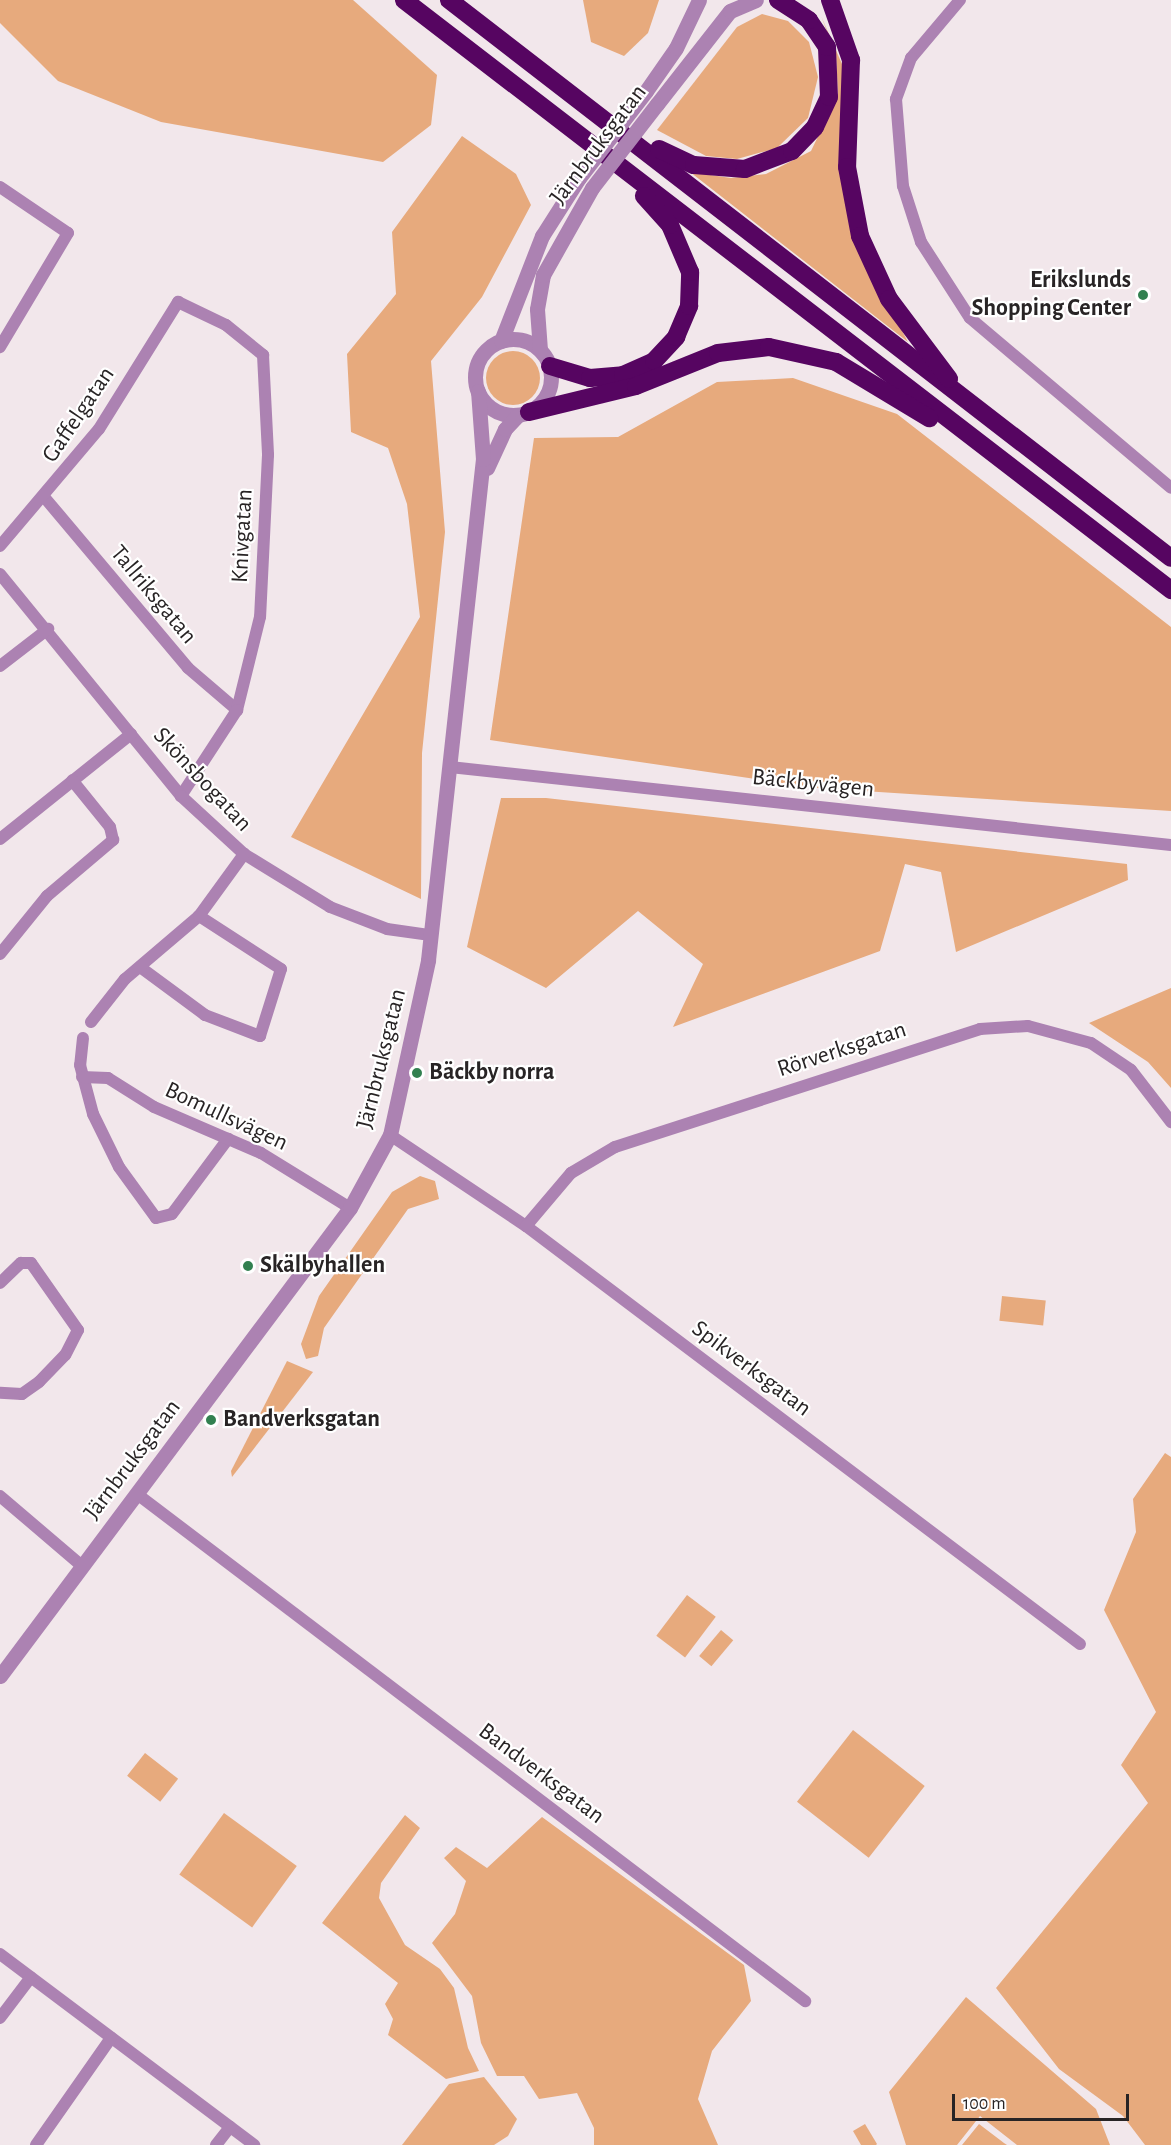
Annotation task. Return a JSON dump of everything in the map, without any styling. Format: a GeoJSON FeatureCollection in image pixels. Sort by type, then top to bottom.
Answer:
{"type":"FeatureCollection","features":[{"type":"Feature","properties":{"kind":"highway"},"geometry":{"type":"LineString","coordinates":[[405,0],[1171,590]]}},
{"type":"Feature","properties":{"kind":"highway"},"geometry":{"type":"LineString","coordinates":[[449,0],[597,111],[1171,558]]}},
{"type":"Feature","properties":{"kind":"highway"},"geometry":{"type":"LineString","coordinates":[[597,111],[610,111],[670,155],[710,169],[753,167],[792,152],[824,113],[831,63],[809,20],[778,0]]}},
{"type":"Feature","properties":{"kind":"highway"},"geometry":{"type":"LineString","coordinates":[[818,0],[840,35],[850,79]]}},
{"type":"Feature","properties":{"kind":"highway"},"geometry":{"type":"LineString","coordinates":[[830,0],[848,42],[850,79],[848,167],[860,236],[889,299],[956,391]]}},
{"type":"Feature","properties":{"kind":"highway"},"geometry":{"type":"LineString","coordinates":[[550,366],[581,377],[623,375],[666,350],[684,322],[691,289],[685,256],[670,225],[628,172]]}},
{"type":"Feature","properties":{"kind":"highway"},"geometry":{"type":"LineString","coordinates":[[524,413],[636,386],[718,353],[769,347],[836,362],[944,428],[962,430]]}},
{"type":"Feature","properties":{"kind":"street","name":"Järnbruksgatan"},"geometry":{"type":"LineString","coordinates":[[501,341],[513,322],[538,244],[579,178],[676,48],[699,0]]}},
{"type":"Feature","properties":{"kind":"street","name":"Järnbruksgatan"},"geometry":{"type":"LineString","coordinates":[[540,350],[537,309],[543,275],[592,188],[730,11],[756,0]]}},
{"type":"Feature","properties":{"kind":"street"},"geometry":{"type":"LineString","coordinates":[[960,0],[911,58],[896,99],[901,176],[921,242],[970,318],[1171,488]]}},
{"type":"Feature","properties":{"kind":"street"},"geometry":{"type":"LineString","coordinates":[[0,187],[64,226],[66,244],[0,347]]}},
{"type":"Feature","properties":{"kind":"street","name":"Gaffelgatan"},"geometry":{"type":"LineString","coordinates":[[0,546],[45,498],[99,429],[171,310],[183,302]]}},
{"type":"Feature","properties":{"kind":"street","name":"Knivgatan"},"geometry":{"type":"LineString","coordinates":[[181,796],[237,710],[260,617],[266,365],[256,347],[183,302]]}},
{"type":"Feature","properties":{"kind":"street"},"geometry":{"type":"LineString","coordinates":[[501,341],[523,341],[540,350],[550,366],[547,395],[524,413],[493,410],[478,391],[477,367],[501,341]]}},
{"type":"Feature","properties":{"kind":"street","name":"Järnbruksgatan"},"geometry":{"type":"LineString","coordinates":[[0,1676],[350,1208],[390,1135],[418,1017],[450,767],[484,422],[478,391]]}},
{"type":"Feature","properties":{"kind":"street","name":"Järnbruksgatan"},"geometry":{"type":"LineString","coordinates":[[476,512],[496,444],[524,413]]}},
{"type":"Feature","properties":{"kind":"street","name":"Tallriksgatan"},"geometry":{"type":"LineString","coordinates":[[45,498],[188,668],[237,710]]}},
{"type":"Feature","properties":{"kind":"street","name":"Skönsbogatan"},"geometry":{"type":"LineString","coordinates":[[0,574],[48,629],[181,796],[244,854],[330,907],[387,929],[429,935]]}},
{"type":"Feature","properties":{"kind":"street"},"geometry":{"type":"LineString","coordinates":[[0,666],[48,629]]}},
{"type":"Feature","properties":{"kind":"street"},"geometry":{"type":"LineString","coordinates":[[0,839],[131,734]]}},
{"type":"Feature","properties":{"kind":"street","name":"Bäckbyvägen"},"geometry":{"type":"LineString","coordinates":[[450,767],[1171,845]]}},
{"type":"Feature","properties":{"kind":"street"},"geometry":{"type":"LineString","coordinates":[[0,954],[47,896],[113,840],[110,827],[72,780]]}},
{"type":"Feature","properties":{"kind":"street"},"geometry":{"type":"LineString","coordinates":[[91,1022],[141,967],[199,916],[244,854]]}},
{"type":"Feature","properties":{"kind":"street"},"geometry":{"type":"LineString","coordinates":[[141,967],[205,1015],[256,1036],[264,1028],[281,969],[199,916]]}},
{"type":"Feature","properties":{"kind":"street","name":"Rörverksgatan"},"geometry":{"type":"LineString","coordinates":[[526,1226],[571,1173],[615,1148],[980,1029],[1028,1026],[1091,1043],[1131,1070],[1171,1122]]}},
{"type":"Feature","properties":{"kind":"street"},"geometry":{"type":"LineString","coordinates":[[83,1038],[82,1077],[109,1150],[156,1218],[172,1214],[228,1139]]}},
{"type":"Feature","properties":{"kind":"street","name":"Bomullsvägen"},"geometry":{"type":"LineString","coordinates":[[82,1077],[108,1078],[153,1107],[228,1139],[350,1208]]}},
{"type":"Feature","properties":{"kind":"street","name":"Spikverksgatan"},"geometry":{"type":"LineString","coordinates":[[390,1135],[526,1226],[1080,1644]]}},
{"type":"Feature","properties":{"kind":"street"},"geometry":{"type":"LineString","coordinates":[[0,1283],[21,1263],[31,1263],[78,1330],[39,1382],[22,1394],[0,1393]]}},
{"type":"Feature","properties":{"kind":"street","name":"Bandverksgatan"},"geometry":{"type":"LineString","coordinates":[[137,1494],[805,2001]]}},
{"type":"Feature","properties":{"kind":"street"},"geometry":{"type":"LineString","coordinates":[[0,1496],[82,1566]]}},
{"type":"Feature","properties":{"kind":"street"},"geometry":{"type":"LineString","coordinates":[[0,1954],[254,2145]]}},
{"type":"Feature","properties":{"kind":"street"},"geometry":{"type":"LineString","coordinates":[[0,2018],[31,1977]]}},
{"type":"Feature","properties":{"kind":"street"},"geometry":{"type":"LineString","coordinates":[[36,2145],[111,2038]]}},
{"type":"Feature","properties":{"kind":"street"},"geometry":{"type":"LineString","coordinates":[[216,2145],[230,2127]]}},
{"type":"Feature","properties":{"kind":"shaded area"},"geometry":{"type":"Polygon","coordinates":[[[0,0],[353,0],[437,75],[431,125],[383,162],[161,122],[58,81],[0,23],[0,0]]]}},
{"type":"Feature","properties":{"kind":"shaded area"},"geometry":{"type":"Polygon","coordinates":[[[583,0],[659,0],[648,33],[624,56],[591,42],[583,0]]]}},
{"type":"Feature","properties":{"kind":"shaded area"},"geometry":{"type":"Polygon","coordinates":[[[762,14],[788,21],[809,42],[818,77],[808,118],[777,148],[737,159],[706,156],[657,130],[737,27],[762,14]]]}},
{"type":"Feature","properties":{"kind":"shaded area"},"geometry":{"type":"Polygon","coordinates":[[[821,16],[842,64],[852,237],[908,342],[690,172],[731,178],[766,174],[811,151],[838,95],[836,54],[821,16]]]}},
{"type":"Feature","properties":{"kind":"shaded area"},"geometry":{"type":"Polygon","coordinates":[[[462,136],[516,174],[531,205],[482,297],[431,361],[445,532],[422,753],[421,899],[291,837],[420,617],[407,504],[388,448],[351,432],[347,354],[396,294],[392,232],[462,136]]]}},
{"type":"Feature","properties":{"kind":"shaded area"},"geometry":{"type":"Polygon","coordinates":[[[508,351],[518,351],[532,359],[538,368],[540,378],[538,388],[532,397],[518,405],[508,405],[491,393],[486,383],[486,373],[498,356],[508,351]]]}},
{"type":"Feature","properties":{"kind":"shaded area"},"geometry":{"type":"Polygon","coordinates":[[[793,378],[897,414],[1171,627],[1171,811],[817,788],[490,740],[534,438],[618,437],[717,382],[793,378]]]}},
{"type":"Feature","properties":{"kind":"shaded area"},"geometry":{"type":"Polygon","coordinates":[[[501,798],[546,798],[1127,864],[1128,880],[956,952],[941,872],[905,864],[880,951],[673,1027],[703,964],[638,911],[546,988],[467,947],[501,798]]]}},
{"type":"Feature","properties":{"kind":"shaded area"},"geometry":{"type":"Polygon","coordinates":[[[1171,988],[1171,1088],[1148,1062],[1089,1023],[1171,988]]]}},
{"type":"Feature","properties":{"kind":"shaded area"},"geometry":{"type":"Polygon","coordinates":[[[420,1176],[435,1181],[439,1199],[408,1209],[324,1328],[318,1356],[306,1359],[301,1344],[319,1296],[392,1192],[420,1176]]]}},
{"type":"Feature","properties":{"kind":"shaded area"},"geometry":{"type":"Polygon","coordinates":[[[1002,1296],[1046,1301],[1043,1325],[999,1321],[1002,1296]]]}},
{"type":"Feature","properties":{"kind":"shaded area"},"geometry":{"type":"Polygon","coordinates":[[[287,1361],[313,1372],[232,1477],[231,1471],[287,1361]]]}},
{"type":"Feature","properties":{"kind":"shaded area"},"geometry":{"type":"Polygon","coordinates":[[[1165,1453],[1171,1457],[1171,2145],[1145,2145],[1123,2116],[1059,2069],[996,1988],[1148,1803],[1121,1765],[1156,1712],[1104,1610],[1136,1532],[1133,1499],[1165,1453]]]}},
{"type":"Feature","properties":{"kind":"shaded area"},"geometry":{"type":"Polygon","coordinates":[[[687,1595],[716,1617],[685,1657],[656,1636],[687,1595]]]}},
{"type":"Feature","properties":{"kind":"shaded area"},"geometry":{"type":"Polygon","coordinates":[[[721,1630],[733,1640],[711,1666],[699,1656],[721,1630]]]}},
{"type":"Feature","properties":{"kind":"shaded area"},"geometry":{"type":"Polygon","coordinates":[[[853,1730],[925,1786],[869,1858],[797,1802],[853,1730]]]}},
{"type":"Feature","properties":{"kind":"shaded area"},"geometry":{"type":"Polygon","coordinates":[[[145,1753],[178,1779],[160,1802],[127,1776],[145,1753]]]}},
{"type":"Feature","properties":{"kind":"shaded area"},"geometry":{"type":"Polygon","coordinates":[[[224,1813],[297,1866],[252,1927],[179,1874],[224,1813]]]}},
{"type":"Feature","properties":{"kind":"shaded area"},"geometry":{"type":"Polygon","coordinates":[[[405,1815],[420,1828],[381,1883],[379,1898],[405,1945],[440,1969],[454,1988],[468,2048],[479,2071],[446,2079],[388,2035],[393,2019],[385,2004],[398,1983],[322,1923],[405,1815]]]}},
{"type":"Feature","properties":{"kind":"shaded area"},"geometry":{"type":"Polygon","coordinates":[[[542,1817],[744,1965],[751,2001],[712,2051],[698,2099],[718,2145],[594,2145],[594,2128],[577,2093],[539,2099],[524,2076],[497,2076],[481,2043],[472,1996],[432,1943],[455,1914],[466,1881],[444,1858],[456,1847],[487,1868],[542,1817]]]}},
{"type":"Feature","properties":{"kind":"shaded area"},"geometry":{"type":"Polygon","coordinates":[[[966,1997],[1096,2109],[1110,2145],[1017,2145],[980,2116],[957,2145],[906,2145],[889,2092],[966,1997]]]}},
{"type":"Feature","properties":{"kind":"shaded area"},"geometry":{"type":"Polygon","coordinates":[[[484,2077],[517,2119],[508,2136],[494,2145],[402,2145],[449,2084],[484,2077]]]}},
{"type":"Feature","properties":{"kind":"shaded area"},"geometry":{"type":"Polygon","coordinates":[[[865,2124],[876,2145],[861,2145],[853,2131],[865,2124]]]}},
{"type":"Feature","properties":{"kind":"shaded area"},"geometry":{"type":"Polygon","coordinates":[[[979,2124],[1004,2143],[1007,2145],[962,2145],[979,2124]]]}},
{"type":"Feature","properties":{"kind":"place","name":"Erikslunds Shopping Center"},"geometry":{"type":"Point","coordinates":[1143,295]}},
{"type":"Feature","properties":{"kind":"place","name":"Bäckby norra"},"geometry":{"type":"Point","coordinates":[417,1073]}},
{"type":"Feature","properties":{"kind":"place","name":"Skälbyhallen"},"geometry":{"type":"Point","coordinates":[248,1266]}},
{"type":"Feature","properties":{"kind":"place","name":"Bandverksgatan"},"geometry":{"type":"Point","coordinates":[211,1420]}}]}
